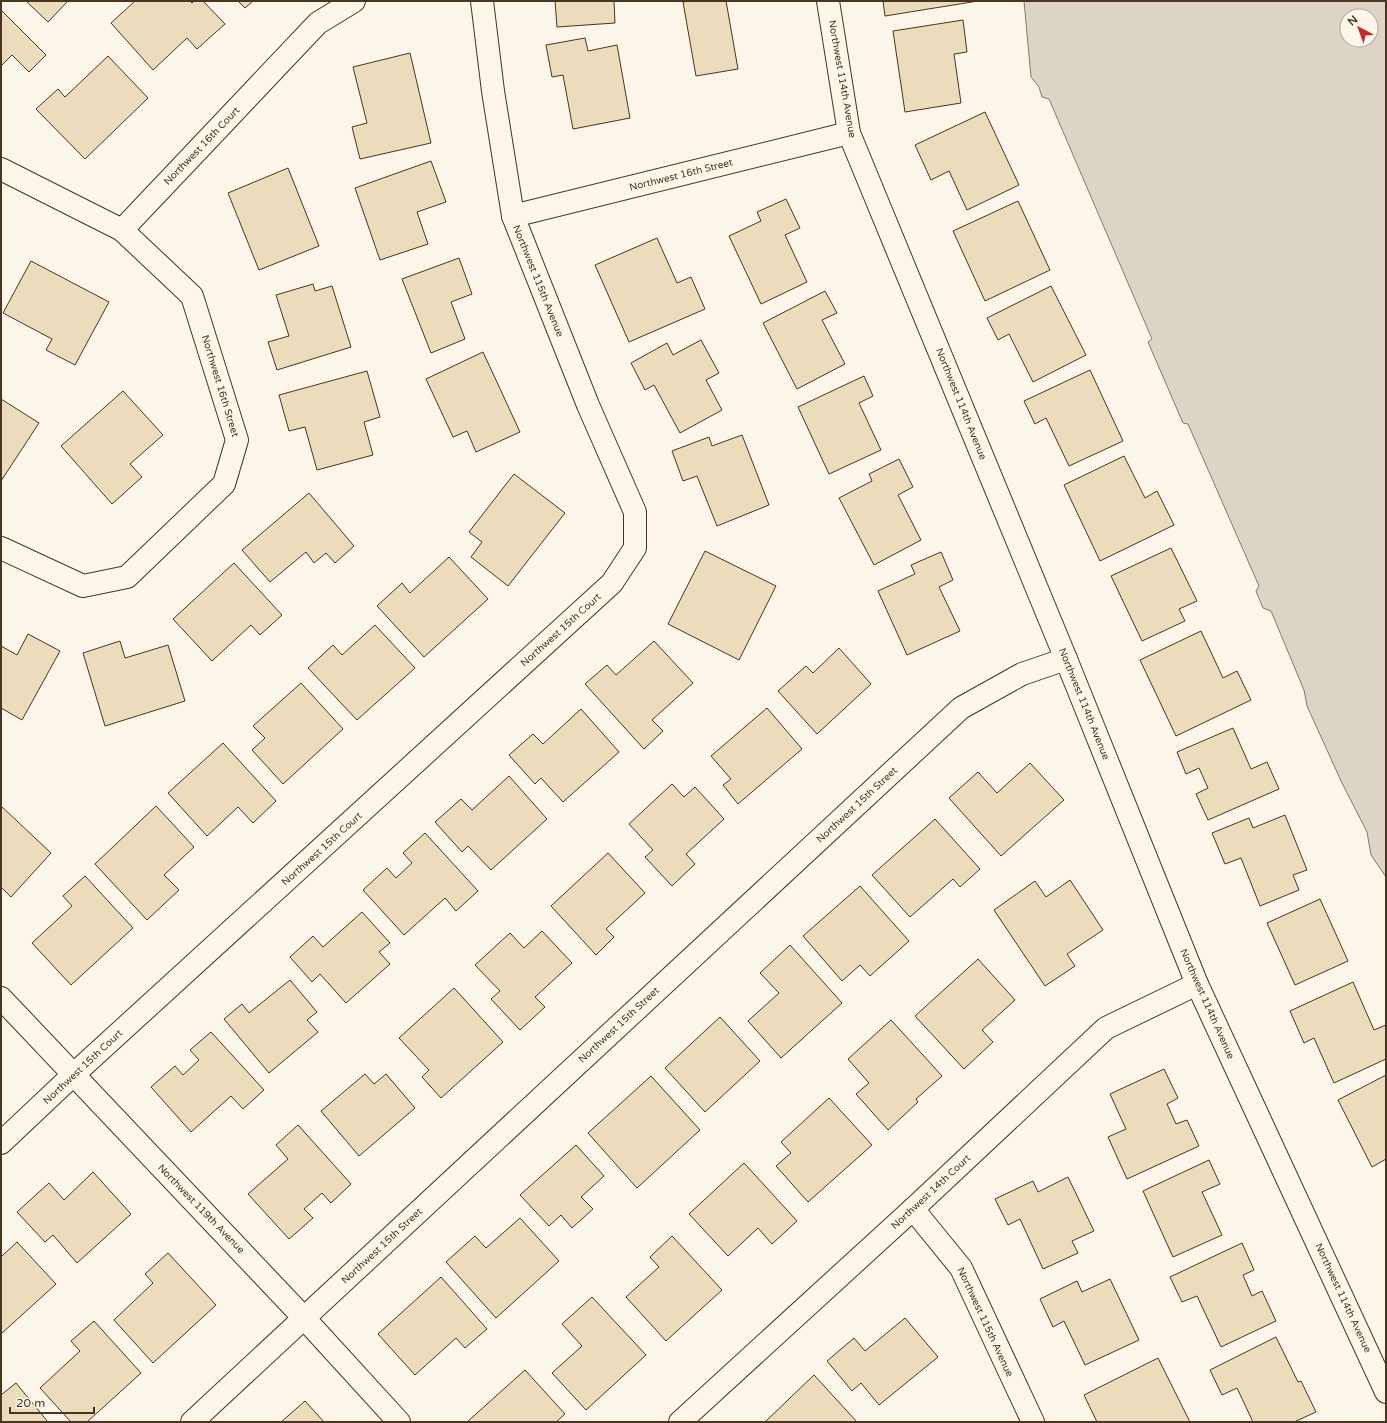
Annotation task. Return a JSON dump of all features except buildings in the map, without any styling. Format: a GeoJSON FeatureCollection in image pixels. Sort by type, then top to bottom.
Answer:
{"type":"FeatureCollection","features":[{"type":"Feature","properties":{"kind":"street","name":"Northwest 16th Court"},"geometry":{"type":"LineString","coordinates":[[122,230],[318,23],[354,1]]}},
{"type":"Feature","properties":{"kind":"street","name":"Northwest 115th Avenue"},"geometry":{"type":"LineString","coordinates":[[482,1],[493,91],[513,216],[588,405],[635,512],[635,548]]}},
{"type":"Feature","properties":{"kind":"street","name":"Northwest 114th Avenue"},"geometry":{"type":"LineString","coordinates":[[828,1],[849,133],[1066,659],[1197,984],[1386,1392]]}},
{"type":"Feature","properties":{"kind":"street","name":"Northwest 16th Street"},"geometry":{"type":"LineString","coordinates":[[513,216],[849,133]]}},
{"type":"Feature","properties":{"kind":"street"},"geometry":{"type":"LineString","coordinates":[[1,169],[122,230]]}},
{"type":"Feature","properties":{"kind":"street","name":"Northwest 16th Street"},"geometry":{"type":"LineString","coordinates":[[1,548],[84,586],[127,577],[224,484],[237,440],[192,296],[122,230]]}},
{"type":"Feature","properties":{"kind":"street","name":"Northwest 15th Court"},"geometry":{"type":"LineString","coordinates":[[1,1143],[612,583],[635,548]]}},
{"type":"Feature","properties":{"kind":"street","name":"Northwest 15th Street"},"geometry":{"type":"LineString","coordinates":[[192,1422],[961,708],[1022,674],[1066,659]]}},
{"type":"Feature","properties":{"kind":"street","name":"Northwest 14th Court"},"geometry":{"type":"LineString","coordinates":[[680,1422],[913,1209],[1106,1028],[1197,984]]}},
{"type":"Feature","properties":{"kind":"street","name":"Northwest 119th Avenue"},"geometry":{"type":"LineString","coordinates":[[1,998],[304,1318],[399,1422]]}},
{"type":"Feature","properties":{"kind":"street","name":"Northwest 115th Avenue"},"geometry":{"type":"LineString","coordinates":[[913,1209],[961,1268],[1033,1422]]}},
{"type":"Feature","properties":{"kind":"shaded area"},"geometry":{"type":"Polygon","coordinates":[[[1024,1],[1386,1],[1386,877],[1371,855],[1367,832],[1342,783],[1307,706],[1304,690],[1271,611],[1263,608],[1256,591],[1259,586],[1188,424],[1183,423],[1148,342],[1152,339],[1049,99],[1042,97],[1039,87],[1031,77],[1024,1]]]}}]}
